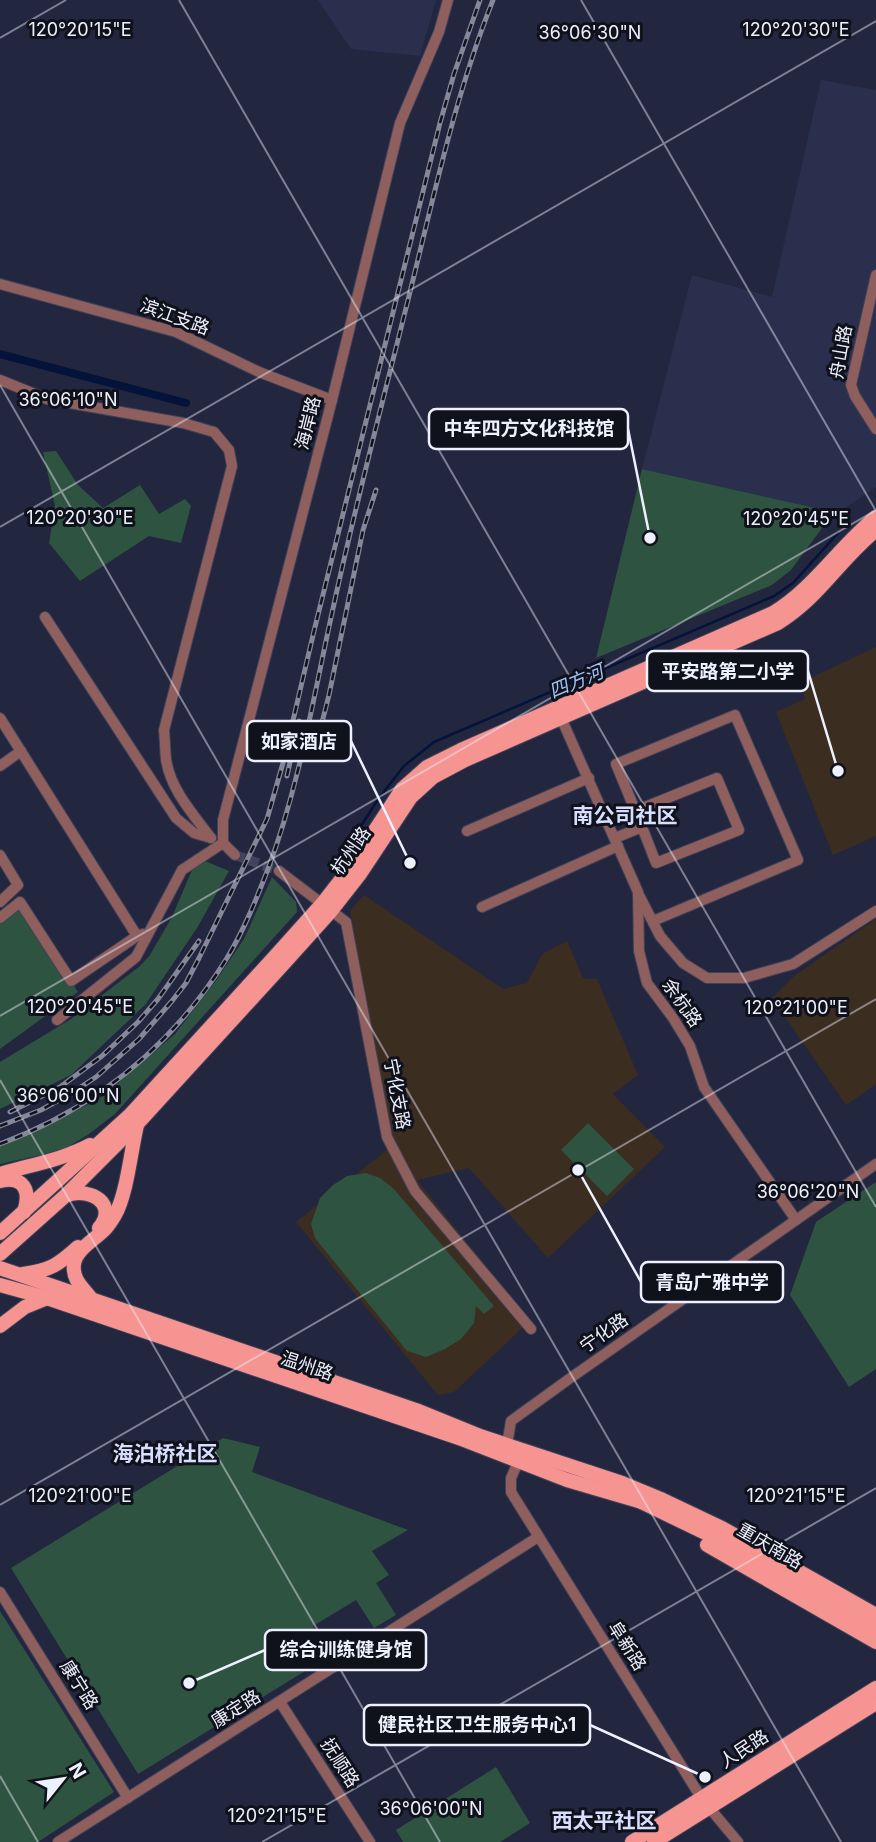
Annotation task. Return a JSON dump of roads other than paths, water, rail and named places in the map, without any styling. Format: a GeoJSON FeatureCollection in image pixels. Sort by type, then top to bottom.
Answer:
{"type":"FeatureCollection","features":[{"type":"Feature","properties":{"kind":"main road","name":"杭州路"},"geometry":{"type":"LineString","coordinates":[[560,713],[773,613],[799,596],[849,541],[876,517]]}},
{"type":"Feature","properties":{"kind":"main road","name":"杭州路"},"geometry":{"type":"LineString","coordinates":[[0,1254],[65,1196],[138,1123],[326,908],[398,795],[428,767],[444,758],[778,623],[806,603],[876,530]]}},
{"type":"Feature","properties":{"kind":"main road","name":"杭州路"},"geometry":{"type":"LineString","coordinates":[[0,1233],[110,1134],[326,908]]}},
{"type":"Feature","properties":{"kind":"main road"},"geometry":{"type":"LineString","coordinates":[[91,1298],[74,1276],[74,1261],[78,1254],[108,1227],[117,1212],[122,1200],[138,1123]]}},
{"type":"Feature","properties":{"kind":"main road"},"geometry":{"type":"LineString","coordinates":[[0,1174],[76,1152],[110,1134]]}},
{"type":"Feature","properties":{"kind":"main road"},"geometry":{"type":"LineString","coordinates":[[0,1181],[15,1180],[23,1186],[27,1196],[20,1216]]}},
{"type":"Feature","properties":{"kind":"main road"},"geometry":{"type":"LineString","coordinates":[[21,1274],[47,1270],[60,1263],[103,1223],[104,1208],[94,1194],[83,1192],[65,1196]]}},
{"type":"Feature","properties":{"kind":"main road","name":"温州路"},"geometry":{"type":"LineString","coordinates":[[0,1268],[416,1410],[642,1502]]}},
{"type":"Feature","properties":{"kind":"main road","name":"温州路"},"geometry":{"type":"LineString","coordinates":[[0,1285],[47,1298],[459,1438],[515,1451],[622,1483],[722,1528],[876,1615]]}},
{"type":"Feature","properties":{"kind":"main road"},"geometry":{"type":"LineString","coordinates":[[0,1326],[25,1307],[47,1298]]}},
{"type":"Feature","properties":{"kind":"main road","name":"温州路"},"geometry":{"type":"LineString","coordinates":[[515,1451],[567,1480],[642,1502]]}},
{"type":"Feature","properties":{"kind":"main road","name":"温州路"},"geometry":{"type":"LineString","coordinates":[[600,1490],[718,1550],[876,1642]]}},
{"type":"Feature","properties":{"kind":"main road","name":"重庆南路"},"geometry":{"type":"LineString","coordinates":[[642,1502],[722,1541],[876,1629]]}},
{"type":"Feature","properties":{"kind":"main road","name":"人民路"},"geometry":{"type":"LineString","coordinates":[[654,1842],[705,1803],[876,1688]]}},
{"type":"Feature","properties":{"kind":"main road","name":"人民路"},"geometry":{"type":"LineString","coordinates":[[632,1842],[875,1705]]}},
{"type":"Feature","properties":{"kind":"street","name":"海岸路"},"geometry":{"type":"LineString","coordinates":[[223,843],[223,820],[332,400],[400,123],[439,32],[448,0]]}},
{"type":"Feature","properties":{"kind":"street","name":"舟山路"},"geometry":{"type":"LineString","coordinates":[[876,275],[851,385],[876,429]]}},
{"type":"Feature","properties":{"kind":"street","name":"滨江支路"},"geometry":{"type":"LineString","coordinates":[[0,284],[176,332],[259,372],[332,400]]}},
{"type":"Feature","properties":{"kind":"street"},"geometry":{"type":"LineString","coordinates":[[0,380],[47,399],[183,423],[214,432],[229,450],[232,466],[164,730],[166,760],[171,777],[180,795],[211,838]]}},
{"type":"Feature","properties":{"kind":"street"},"geometry":{"type":"LineString","coordinates":[[45,617],[176,818],[194,833],[223,843],[235,855]]}},
{"type":"Feature","properties":{"kind":"street","name":"余杭路"},"geometry":{"type":"LineString","coordinates":[[560,713],[638,892],[639,951],[647,983],[690,1046],[704,1087],[796,1220]]}},
{"type":"Feature","properties":{"kind":"street"},"geometry":{"type":"LineString","coordinates":[[635,811],[717,778],[740,830],[656,863],[616,764],[735,715],[798,860],[653,921]]}},
{"type":"Feature","properties":{"kind":"street"},"geometry":{"type":"LineString","coordinates":[[0,718],[137,936]]}},
{"type":"Feature","properties":{"kind":"street"},"geometry":{"type":"LineString","coordinates":[[0,766],[21,751]]}},
{"type":"Feature","properties":{"kind":"street"},"geometry":{"type":"LineString","coordinates":[[467,831],[589,778]]}},
{"type":"Feature","properties":{"kind":"street"},"geometry":{"type":"LineString","coordinates":[[482,907],[642,827]]}},
{"type":"Feature","properties":{"kind":"street"},"geometry":{"type":"LineString","coordinates":[[57,1020],[136,957],[182,870],[223,843]]}},
{"type":"Feature","properties":{"kind":"street"},"geometry":{"type":"LineString","coordinates":[[0,855],[18,885],[0,902]]}},
{"type":"Feature","properties":{"kind":"street"},"geometry":{"type":"LineString","coordinates":[[279,871],[326,908]]}},
{"type":"Feature","properties":{"kind":"street"},"geometry":{"type":"LineString","coordinates":[[638,892],[660,936],[683,963],[707,978],[744,978],[793,964],[876,911]]}},
{"type":"Feature","properties":{"kind":"street"},"geometry":{"type":"LineString","coordinates":[[0,918],[20,902],[71,981],[137,936],[149,932]]}},
{"type":"Feature","properties":{"kind":"street","name":"宁化支路"},"geometry":{"type":"LineString","coordinates":[[326,908],[346,922],[387,1137],[415,1191],[531,1329]]}},
{"type":"Feature","properties":{"kind":"street","name":"宁化路"},"geometry":{"type":"LineString","coordinates":[[515,1451],[511,1421],[876,1164]]}},
{"type":"Feature","properties":{"kind":"street","name":"阜新路"},"geometry":{"type":"LineString","coordinates":[[515,1451],[511,1492],[705,1803],[738,1842]]}},
{"type":"Feature","properties":{"kind":"street","name":"康定路"},"geometry":{"type":"LineString","coordinates":[[58,1842],[538,1537]]}},
{"type":"Feature","properties":{"kind":"street","name":"康宁路"},"geometry":{"type":"LineString","coordinates":[[0,1592],[128,1798]]}},
{"type":"Feature","properties":{"kind":"street","name":"抚顺路"},"geometry":{"type":"LineString","coordinates":[[280,1702],[368,1839]]}},
{"type":"Feature","properties":{"kind":"street"},"geometry":{"type":"LineString","coordinates":[[354,1842],[368,1839]]}},
{"type":"Feature","properties":{"kind":"waterway","name":"四方河"},"geometry":{"type":"LineString","coordinates":[[0,354],[186,403]]}},
{"type":"Feature","properties":{"kind":"waterway","name":"四方河"},"geometry":{"type":"LineString","coordinates":[[340,858],[379,798],[404,766],[434,742],[774,596],[793,583],[838,533]]}},
{"type":"Feature","properties":{"kind":"tunnel"},"geometry":{"type":"LineString","coordinates":[[235,855],[279,871]]}},
{"type":"Feature","properties":{"kind":"railway"},"geometry":{"type":"LineString","coordinates":[[291,729],[440,123],[480,0]]}},
{"type":"Feature","properties":{"kind":"railway"},"geometry":{"type":"LineString","coordinates":[[0,1144],[68,1112],[100,1092],[157,1046],[206,989],[227,958],[254,903],[289,804],[352,525],[438,179],[457,106],[493,0]]}},
{"type":"Feature","properties":{"kind":"railway"},"geometry":{"type":"LineString","coordinates":[[313,758],[329,695],[363,530],[376,490]]}},
{"type":"Feature","properties":{"kind":"railway"},"geometry":{"type":"LineString","coordinates":[[287,776],[299,721]]}},
{"type":"Feature","properties":{"kind":"railway"},"geometry":{"type":"LineString","coordinates":[[0,1126],[41,1110],[96,1077],[139,1039],[172,1001],[186,983],[267,819],[283,763]]}},
{"type":"Feature","properties":{"kind":"railway"},"geometry":{"type":"LineString","coordinates":[[10,1112],[60,1087],[102,1056],[158,999],[199,941]]}},
{"type":"Feature","properties":{"kind":"place","name":"中车四方文化科技馆"},"geometry":{"type":"Point","coordinates":[650,538]}},
{"type":"Feature","properties":{"kind":"place","name":"平安路第二小学"},"geometry":{"type":"Point","coordinates":[838,771]}},
{"type":"Feature","properties":{"kind":"place","name":"如家酒店"},"geometry":{"type":"Point","coordinates":[410,863]}},
{"type":"Feature","properties":{"kind":"place","name":"青岛广雅中学"},"geometry":{"type":"Point","coordinates":[578,1170]}},
{"type":"Feature","properties":{"kind":"place","name":"综合训练健身馆"},"geometry":{"type":"Point","coordinates":[189,1683]}},
{"type":"Feature","properties":{"kind":"place","name":"健民社区卫生服务中心1"},"geometry":{"type":"Point","coordinates":[705,1777]}},
{"type":"Feature","properties":{"kind":"district","name":"南公司社区"},"geometry":{"type":"Point","coordinates":[625,816]}},
{"type":"Feature","properties":{"kind":"district","name":"海泊桥社区"},"geometry":{"type":"Point","coordinates":[165,1454]}},
{"type":"Feature","properties":{"kind":"district","name":"西太平社区"},"geometry":{"type":"Point","coordinates":[604,1821]}}]}
